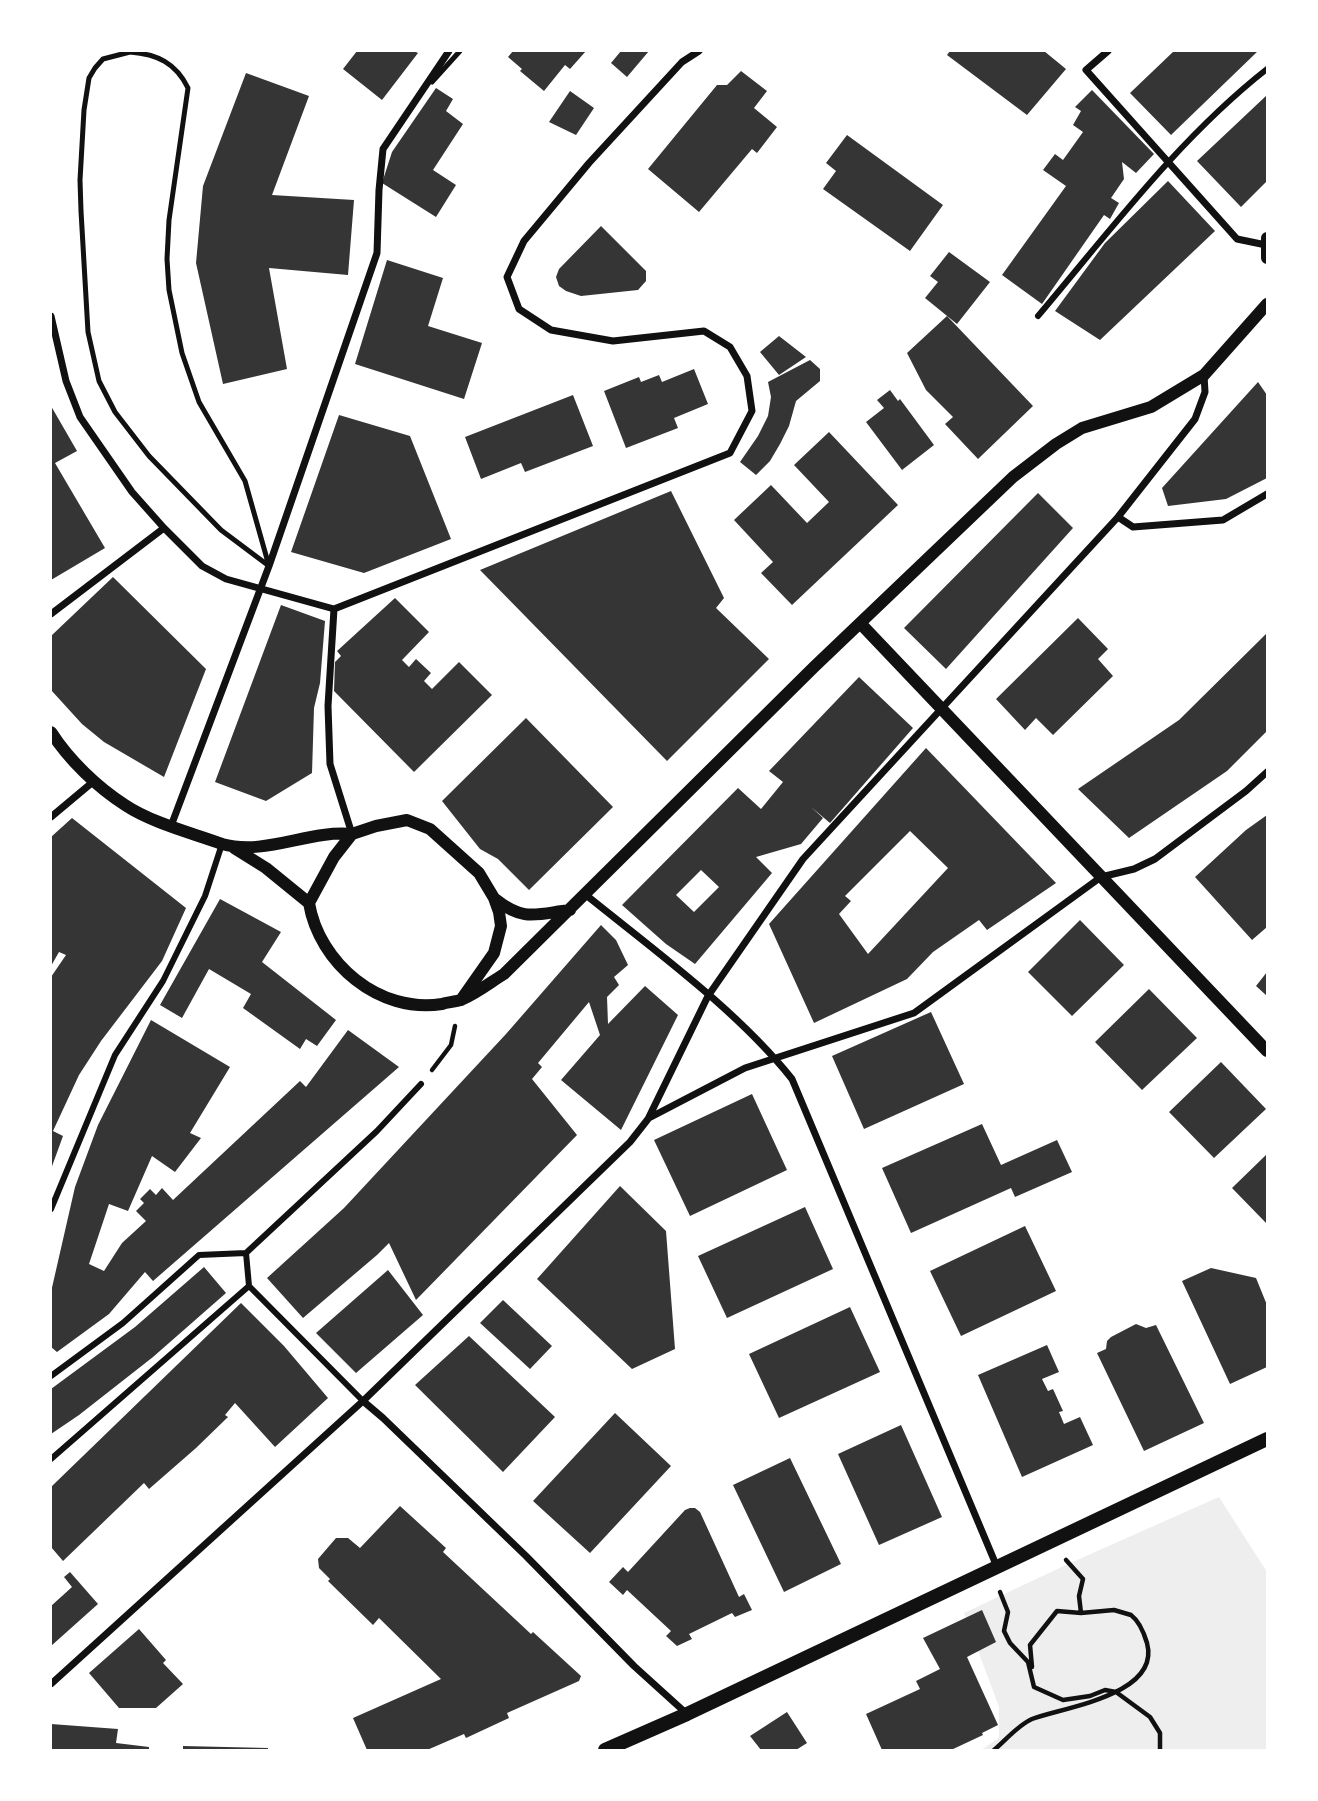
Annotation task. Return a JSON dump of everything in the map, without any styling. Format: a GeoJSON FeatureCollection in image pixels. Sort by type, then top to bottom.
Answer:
{"type":"FeatureCollection","features":[{"type":"Feature","properties":{"kind":"main road"},"geometry":{"type":"LineString","coordinates":[[605,1750],[687,1714],[1267,1439]]}},
{"type":"Feature","properties":{"kind":"street"},"geometry":{"type":"LineString","coordinates":[[171,826],[269,566],[377,253],[383,149],[449,51]]}},
{"type":"Feature","properties":{"kind":"street"},"geometry":{"type":"LineString","coordinates":[[51,316],[66,380],[80,417],[132,492],[164,528],[202,566],[226,579],[334,609],[730,453],[752,411],[747,376],[730,347],[704,331],[613,341],[551,330],[519,309],[507,277],[524,242],[589,163],[682,62],[699,51]]}},
{"type":"Feature","properties":{"kind":"street"},"geometry":{"type":"LineString","coordinates":[[1108,51],[1086,70],[1237,239],[1267,247]]}},
{"type":"Feature","properties":{"kind":"street"},"geometry":{"type":"LineString","coordinates":[[1038,316],[1168,163],[1247,85],[1267,69]]}},
{"type":"Feature","properties":{"kind":"street"},"geometry":{"type":"LineString","coordinates":[[51,732],[59,745],[94,781],[127,806],[171,826],[228,846],[266,868],[309,903],[316,932],[330,956],[343,970],[371,990],[393,1000],[412,1004],[430,1005],[461,1000],[504,974],[860,623],[1013,477],[1082,428],[1151,407],[1204,375],[1267,304]]}},
{"type":"Feature","properties":{"kind":"street"},"geometry":{"type":"LineString","coordinates":[[51,1684],[363,1401],[630,1142],[648,1119],[708,996],[803,859],[1118,517],[1195,419],[1205,392],[1204,375]]}},
{"type":"Feature","properties":{"kind":"street"},"geometry":{"type":"LineString","coordinates":[[1118,517],[1133,527],[1223,520],[1267,494]]}},
{"type":"Feature","properties":{"kind":"street"},"geometry":{"type":"LineString","coordinates":[[51,614],[164,528]]}},
{"type":"Feature","properties":{"kind":"street"},"geometry":{"type":"LineString","coordinates":[[334,609],[328,706],[330,764],[352,834]]}},
{"type":"Feature","properties":{"kind":"street"},"geometry":{"type":"LineString","coordinates":[[860,623],[1267,1051]]}},
{"type":"Feature","properties":{"kind":"street"},"geometry":{"type":"LineString","coordinates":[[648,1119],[745,1068],[914,1013],[1101,877],[1134,869],[1155,859],[1246,791],[1267,772]]}},
{"type":"Feature","properties":{"kind":"street"},"geometry":{"type":"LineString","coordinates":[[51,817],[94,781]]}},
{"type":"Feature","properties":{"kind":"street"},"geometry":{"type":"LineString","coordinates":[[228,846],[274,845],[316,835],[352,834],[407,820],[430,829],[479,873],[494,898],[502,926],[499,940],[483,972],[461,1000]]}},
{"type":"Feature","properties":{"kind":"street"},"geometry":{"type":"LineString","coordinates":[[309,903],[334,857],[352,834]]}},
{"type":"Feature","properties":{"kind":"street"},"geometry":{"type":"LineString","coordinates":[[51,1209],[116,1055],[163,981],[228,846]]}},
{"type":"Feature","properties":{"kind":"street"},"geometry":{"type":"LineString","coordinates":[[586,895],[708,996],[775,1058],[792,1079],[998,1567]]}},
{"type":"Feature","properties":{"kind":"street"},"geometry":{"type":"LineString","coordinates":[[494,898],[510,911],[524,916],[570,910]]}},
{"type":"Feature","properties":{"kind":"street"},"geometry":{"type":"LineString","coordinates":[[51,1376],[123,1323],[199,1255],[246,1253],[377,1131],[421,1084]]}},
{"type":"Feature","properties":{"kind":"street"},"geometry":{"type":"LineString","coordinates":[[246,1253],[249,1286],[634,1666],[687,1714]]}},
{"type":"Feature","properties":{"kind":"street"},"geometry":{"type":"LineString","coordinates":[[51,1459],[249,1286]]}},
{"type":"Feature","properties":{"kind":"lane"},"geometry":{"type":"LineString","coordinates":[[413,102],[460,51]]}},
{"type":"Feature","properties":{"kind":"lane"},"geometry":{"type":"LineString","coordinates":[[152,53],[182,75],[188,88],[169,220],[169,290],[182,353],[200,402],[246,481],[269,566],[222,530],[149,456],[115,412],[99,381],[88,332],[80,180],[84,110],[89,78],[103,59],[112,55],[152,53]]}},
{"type":"Feature","properties":{"kind":"path"},"geometry":{"type":"LineString","coordinates":[[421,1084],[451,1045],[461,1000]]}},
{"type":"Feature","properties":{"kind":"path"},"geometry":{"type":"LineString","coordinates":[[1066,1559],[1083,1579],[1079,1596],[1081,1613]]}},
{"type":"Feature","properties":{"kind":"path"},"geometry":{"type":"LineString","coordinates":[[1000,1591],[1009,1612],[1004,1631],[1010,1643],[1028,1662],[1034,1687]]}},
{"type":"Feature","properties":{"kind":"path"},"geometry":{"type":"LineString","coordinates":[[993,1750],[1028,1720],[1116,1692],[1141,1673],[1150,1654],[1145,1635],[1131,1615],[1114,1610],[1081,1613],[1057,1611],[1030,1645],[1034,1687]]}},
{"type":"Feature","properties":{"kind":"path"},"geometry":{"type":"LineString","coordinates":[[1034,1687],[1063,1700],[1090,1696],[1105,1690],[1116,1692],[1150,1717],[1160,1733],[1160,1750]]}},
{"type":"Feature","properties":{"kind":"shaded area"},"geometry":{"type":"Polygon","coordinates":[[[1219,1497],[1267,1572],[1267,1750],[981,1750],[999,1738],[999,1707],[964,1613],[1219,1497]]]}},
{"type":"Feature","properties":{"kind":"building"},"geometry":{"type":"Polygon","coordinates":[[[357,51],[418,53],[382,100],[343,69],[357,51]]]}},
{"type":"Feature","properties":{"kind":"building"},"geometry":{"type":"Polygon","coordinates":[[[513,51],[586,51],[570,69],[565,65],[544,91],[508,57],[513,51]]]}},
{"type":"Feature","properties":{"kind":"building"},"geometry":{"type":"Polygon","coordinates":[[[621,51],[649,51],[627,77],[611,63],[621,51]]]}},
{"type":"Feature","properties":{"kind":"building"},"geometry":{"type":"Polygon","coordinates":[[[950,51],[1044,51],[1066,69],[1027,115],[947,55],[950,51]]]}},
{"type":"Feature","properties":{"kind":"building"},"geometry":{"type":"Polygon","coordinates":[[[1174,51],[1258,51],[1171,135],[1130,93],[1174,51]]]}},
{"type":"Feature","properties":{"kind":"building"},"geometry":{"type":"Polygon","coordinates":[[[741,71],[767,91],[754,108],[777,127],[757,153],[752,149],[699,212],[648,169],[717,85],[727,85],[741,71]]]}},
{"type":"Feature","properties":{"kind":"building"},"geometry":{"type":"Polygon","coordinates":[[[246,73],[309,96],[272,195],[354,200],[348,275],[269,268],[287,369],[223,384],[196,263],[203,186],[246,73]]]}},
{"type":"Feature","properties":{"kind":"building"},"geometry":{"type":"Polygon","coordinates":[[[436,88],[453,99],[446,111],[463,124],[433,170],[456,185],[436,217],[382,183],[392,152],[436,88]]]}},
{"type":"Feature","properties":{"kind":"building"},"geometry":{"type":"Polygon","coordinates":[[[1092,90],[1154,154],[1136,173],[1122,162],[1124,179],[1111,198],[1119,203],[1110,219],[1104,215],[1042,304],[1002,275],[1066,186],[1043,170],[1055,154],[1063,160],[1083,132],[1073,125],[1081,111],[1075,107],[1092,90]]]}},
{"type":"Feature","properties":{"kind":"building"},"geometry":{"type":"Polygon","coordinates":[[[570,91],[594,108],[576,135],[549,122],[570,91]]]}},
{"type":"Feature","properties":{"kind":"building"},"geometry":{"type":"Polygon","coordinates":[[[1267,95],[1267,181],[1241,207],[1197,161],[1267,95]]]}},
{"type":"Feature","properties":{"kind":"building"},"geometry":{"type":"Polygon","coordinates":[[[847,135],[943,205],[910,251],[823,189],[836,171],[826,163],[847,135]]]}},
{"type":"Feature","properties":{"kind":"building"},"geometry":{"type":"Polygon","coordinates":[[[1168,181],[1215,231],[1100,340],[1055,311],[1105,243],[1168,181]]]}},
{"type":"Feature","properties":{"kind":"building"},"geometry":{"type":"Polygon","coordinates":[[[601,226],[646,271],[646,281],[638,290],[581,296],[559,286],[556,277],[559,269],[601,226]]]}},
{"type":"Feature","properties":{"kind":"building"},"geometry":{"type":"Polygon","coordinates":[[[949,252],[990,282],[957,324],[925,298],[938,282],[930,276],[949,252]]]}},
{"type":"Feature","properties":{"kind":"building"},"geometry":{"type":"Polygon","coordinates":[[[387,260],[443,278],[428,326],[482,343],[464,399],[355,364],[387,260]]]}},
{"type":"Feature","properties":{"kind":"building"},"geometry":{"type":"Polygon","coordinates":[[[947,316],[1033,406],[978,459],[945,424],[953,417],[926,390],[907,353],[947,316]]]}},
{"type":"Feature","properties":{"kind":"building"},"geometry":{"type":"Polygon","coordinates":[[[779,336],[806,357],[779,375],[760,352],[779,336]]]}},
{"type":"Feature","properties":{"kind":"building"},"geometry":{"type":"Polygon","coordinates":[[[810,360],[820,369],[820,381],[796,401],[789,426],[780,444],[770,461],[756,475],[740,462],[768,416],[771,397],[768,382],[810,360]]]}},
{"type":"Feature","properties":{"kind":"building"},"geometry":{"type":"Polygon","coordinates":[[[694,369],[708,404],[674,418],[678,428],[626,448],[604,391],[639,377],[641,382],[659,375],[662,382],[694,369]]]}},
{"type":"Feature","properties":{"kind":"building"},"geometry":{"type":"Polygon","coordinates":[[[1258,382],[1267,395],[1267,478],[1226,499],[1168,506],[1162,488],[1258,382]]]}},
{"type":"Feature","properties":{"kind":"building"},"geometry":{"type":"Polygon","coordinates":[[[890,390],[898,401],[900,399],[934,445],[902,470],[866,422],[884,408],[877,400],[890,390]]]}},
{"type":"Feature","properties":{"kind":"building"},"geometry":{"type":"Polygon","coordinates":[[[573,395],[593,446],[525,472],[521,463],[481,479],[465,437],[573,395]]]}},
{"type":"Feature","properties":{"kind":"building"},"geometry":{"type":"Polygon","coordinates":[[[51,406],[77,451],[55,463],[105,548],[51,580],[51,406]]]}},
{"type":"Feature","properties":{"kind":"building"},"geometry":{"type":"Polygon","coordinates":[[[339,415],[410,436],[451,539],[364,573],[291,552],[339,415]]]}},
{"type":"Feature","properties":{"kind":"building"},"geometry":{"type":"Polygon","coordinates":[[[829,432],[898,505],[792,605],[761,573],[773,562],[734,520],[771,485],[807,523],[829,502],[794,465],[829,432]]]}},
{"type":"Feature","properties":{"kind":"building"},"geometry":{"type":"Polygon","coordinates":[[[671,491],[724,598],[716,608],[769,659],[667,761],[480,570],[671,491]]]}},
{"type":"Feature","properties":{"kind":"building"},"geometry":{"type":"Polygon","coordinates":[[[1038,493],[1073,528],[946,669],[904,628],[1038,493]]]}},
{"type":"Feature","properties":{"kind":"building"},"geometry":{"type":"Polygon","coordinates":[[[113,577],[206,669],[164,777],[104,742],[82,724],[51,690],[51,636],[113,577]]]}},
{"type":"Feature","properties":{"kind":"building"},"geometry":{"type":"Polygon","coordinates":[[[395,598],[429,632],[402,660],[409,667],[416,659],[431,673],[424,681],[432,689],[459,662],[492,695],[414,772],[334,691],[335,662],[341,656],[337,651],[395,598]]]}},
{"type":"Feature","properties":{"kind":"building"},"geometry":{"type":"Polygon","coordinates":[[[281,605],[325,621],[320,683],[314,708],[312,773],[266,801],[215,782],[281,605]]]}},
{"type":"Feature","properties":{"kind":"building"},"geometry":{"type":"Polygon","coordinates":[[[1078,618],[1108,649],[1098,659],[1113,676],[1053,735],[1036,718],[1025,730],[996,699],[1078,618]]]}},
{"type":"Feature","properties":{"kind":"building"},"geometry":{"type":"Polygon","coordinates":[[[1267,633],[1267,731],[1227,771],[1129,838],[1078,789],[1179,720],[1267,633]]]}},
{"type":"Feature","properties":{"kind":"building"},"geometry":{"type":"Polygon","coordinates":[[[859,677],[913,728],[830,823],[811,807],[823,818],[801,844],[756,857],[772,873],[695,964],[666,944],[622,905],[738,788],[761,809],[783,782],[769,771],[859,677]],[[701,870],[676,895],[694,912],[719,887],[701,870]]]}},
{"type":"Feature","properties":{"kind":"building"},"geometry":{"type":"Polygon","coordinates":[[[526,718],[613,807],[529,890],[498,859],[480,849],[442,801],[526,718]]]}},
{"type":"Feature","properties":{"kind":"building"},"geometry":{"type":"Polygon","coordinates":[[[926,748],[1056,883],[987,930],[979,920],[933,952],[907,979],[814,1023],[769,924],[926,748]],[[910,831],[845,896],[851,901],[839,914],[868,954],[948,868],[910,831]]]}},
{"type":"Feature","properties":{"kind":"building"},"geometry":{"type":"Polygon","coordinates":[[[1267,815],[1267,927],[1252,940],[1195,877],[1246,830],[1267,815]]]}},
{"type":"Feature","properties":{"kind":"building"},"geometry":{"type":"Polygon","coordinates":[[[72,818],[186,908],[162,961],[101,1041],[79,1075],[53,1131],[63,1136],[51,1169],[51,977],[66,955],[59,952],[51,966],[51,837],[72,818]]]}},
{"type":"Feature","properties":{"kind":"building"},"geometry":{"type":"Polygon","coordinates":[[[220,899],[281,932],[262,962],[336,1020],[317,1046],[306,1039],[300,1049],[243,1008],[251,994],[209,969],[182,1018],[160,1005],[220,899]]]}},
{"type":"Feature","properties":{"kind":"building"},"geometry":{"type":"Polygon","coordinates":[[[1080,920],[1124,965],[1072,1016],[1028,972],[1080,920]]]}},
{"type":"Feature","properties":{"kind":"building"},"geometry":{"type":"Polygon","coordinates":[[[601,925],[616,940],[628,965],[614,977],[619,985],[607,997],[608,1024],[645,986],[678,1015],[621,1130],[561,1080],[600,1035],[589,1002],[538,1063],[542,1067],[532,1079],[577,1135],[416,1300],[389,1243],[303,1318],[267,1278],[344,1208],[506,1034],[601,925]]]}},
{"type":"Feature","properties":{"kind":"building"},"geometry":{"type":"Polygon","coordinates":[[[1267,972],[1267,996],[1256,986],[1267,972]]]}},
{"type":"Feature","properties":{"kind":"building"},"geometry":{"type":"Polygon","coordinates":[[[1149,989],[1197,1038],[1142,1090],[1095,1042],[1149,989]]]}},
{"type":"Feature","properties":{"kind":"building"},"geometry":{"type":"Polygon","coordinates":[[[931,1012],[964,1084],[864,1129],[832,1056],[931,1012]]]}},
{"type":"Feature","properties":{"kind":"building"},"geometry":{"type":"Polygon","coordinates":[[[151,1020],[230,1067],[190,1133],[201,1138],[175,1172],[152,1156],[128,1211],[109,1204],[89,1264],[104,1271],[122,1243],[146,1221],[136,1211],[144,1203],[140,1199],[150,1189],[156,1195],[162,1188],[173,1200],[300,1081],[306,1087],[348,1030],[399,1067],[153,1281],[145,1272],[109,1314],[57,1352],[51,1347],[51,1292],[75,1187],[98,1125],[151,1020]]]}},
{"type":"Feature","properties":{"kind":"building"},"geometry":{"type":"Polygon","coordinates":[[[1221,1062],[1266,1109],[1214,1158],[1169,1112],[1221,1062]]]}},
{"type":"Feature","properties":{"kind":"building"},"geometry":{"type":"Polygon","coordinates":[[[752,1094],[787,1170],[690,1216],[654,1140],[752,1094]]]}},
{"type":"Feature","properties":{"kind":"building"},"geometry":{"type":"Polygon","coordinates":[[[982,1124],[1001,1165],[1057,1140],[1072,1172],[1015,1197],[1011,1188],[911,1233],[882,1168],[982,1124]]]}},
{"type":"Feature","properties":{"kind":"building"},"geometry":{"type":"Polygon","coordinates":[[[1267,1154],[1267,1224],[1232,1188],[1267,1154]]]}},
{"type":"Feature","properties":{"kind":"building"},"geometry":{"type":"Polygon","coordinates":[[[620,1186],[666,1231],[675,1349],[632,1369],[537,1279],[620,1186]]]}},
{"type":"Feature","properties":{"kind":"building"},"geometry":{"type":"Polygon","coordinates":[[[805,1207],[833,1269],[727,1318],[698,1256],[805,1207]]]}},
{"type":"Feature","properties":{"kind":"building"},"geometry":{"type":"Polygon","coordinates":[[[1025,1226],[1056,1291],[961,1336],[930,1271],[1025,1226]]]}},
{"type":"Feature","properties":{"kind":"building"},"geometry":{"type":"Polygon","coordinates":[[[204,1267],[226,1293],[153,1357],[51,1434],[51,1389],[135,1327],[204,1267]]]}},
{"type":"Feature","properties":{"kind":"building"},"geometry":{"type":"Polygon","coordinates":[[[1211,1268],[1256,1278],[1267,1305],[1267,1367],[1230,1384],[1182,1281],[1211,1268]]]}},
{"type":"Feature","properties":{"kind":"building"},"geometry":{"type":"Polygon","coordinates":[[[388,1270],[423,1315],[356,1373],[316,1333],[388,1270]]]}},
{"type":"Feature","properties":{"kind":"building"},"geometry":{"type":"Polygon","coordinates":[[[503,1300],[552,1346],[530,1369],[480,1323],[503,1300]]]}},
{"type":"Feature","properties":{"kind":"building"},"geometry":{"type":"Polygon","coordinates":[[[241,1303],[284,1346],[328,1398],[275,1447],[235,1403],[225,1415],[228,1417],[196,1448],[149,1489],[144,1483],[63,1561],[51,1547],[51,1487],[241,1303]]]}},
{"type":"Feature","properties":{"kind":"building"},"geometry":{"type":"Polygon","coordinates":[[[850,1307],[880,1372],[779,1418],[749,1354],[850,1307]]]}},
{"type":"Feature","properties":{"kind":"building"},"geometry":{"type":"Polygon","coordinates":[[[1136,1324],[1146,1328],[1156,1325],[1204,1423],[1144,1451],[1097,1353],[1106,1349],[1107,1341],[1111,1337],[1136,1324]]]}},
{"type":"Feature","properties":{"kind":"building"},"geometry":{"type":"Polygon","coordinates":[[[469,1336],[555,1417],[503,1472],[415,1385],[469,1336]]]}},
{"type":"Feature","properties":{"kind":"building"},"geometry":{"type":"Polygon","coordinates":[[[1047,1345],[1059,1372],[1042,1379],[1048,1391],[1053,1389],[1063,1411],[1059,1412],[1064,1424],[1080,1417],[1093,1445],[1022,1477],[978,1375],[1047,1345]]]}},
{"type":"Feature","properties":{"kind":"building"},"geometry":{"type":"Polygon","coordinates":[[[615,1413],[671,1466],[590,1553],[533,1501],[615,1413]]]}},
{"type":"Feature","properties":{"kind":"building"},"geometry":{"type":"Polygon","coordinates":[[[901,1425],[942,1517],[879,1545],[838,1454],[901,1425]]]}},
{"type":"Feature","properties":{"kind":"building"},"geometry":{"type":"Polygon","coordinates":[[[790,1458],[841,1564],[784,1592],[733,1485],[790,1458]]]}},
{"type":"Feature","properties":{"kind":"building"},"geometry":{"type":"Polygon","coordinates":[[[400,1506],[446,1548],[443,1552],[531,1634],[533,1632],[581,1676],[579,1681],[507,1713],[509,1718],[466,1738],[464,1734],[427,1750],[367,1750],[353,1718],[441,1679],[379,1618],[373,1625],[328,1581],[330,1579],[319,1568],[318,1559],[336,1538],[348,1538],[360,1548],[400,1506]]]}},
{"type":"Feature","properties":{"kind":"building"},"geometry":{"type":"Polygon","coordinates":[[[690,1508],[700,1512],[739,1597],[744,1594],[752,1610],[735,1617],[732,1613],[689,1634],[692,1639],[677,1646],[666,1636],[671,1631],[627,1590],[623,1595],[609,1582],[623,1567],[628,1572],[685,1510],[690,1508]]]}},
{"type":"Feature","properties":{"kind":"building"},"geometry":{"type":"Polygon","coordinates":[[[70,1572],[98,1604],[51,1646],[51,1606],[72,1587],[64,1577],[70,1572]]]}},
{"type":"Feature","properties":{"kind":"building"},"geometry":{"type":"Polygon","coordinates":[[[982,1610],[996,1642],[967,1657],[998,1725],[951,1750],[882,1750],[866,1714],[920,1689],[916,1681],[940,1669],[923,1638],[982,1610]]]}},
{"type":"Feature","properties":{"kind":"building"},"geometry":{"type":"Polygon","coordinates":[[[139,1629],[166,1660],[163,1663],[183,1684],[156,1708],[119,1708],[89,1673],[139,1629]]]}},
{"type":"Feature","properties":{"kind":"building"},"geometry":{"type":"Polygon","coordinates":[[[787,1712],[807,1743],[796,1750],[761,1750],[750,1736],[787,1712]]]}},
{"type":"Feature","properties":{"kind":"building"},"geometry":{"type":"Polygon","coordinates":[[[51,1724],[118,1729],[116,1743],[149,1747],[149,1750],[51,1750],[51,1724]]]}},
{"type":"Feature","properties":{"kind":"building"},"geometry":{"type":"Polygon","coordinates":[[[183,1746],[268,1748],[268,1750],[183,1750],[183,1746]]]}}]}
